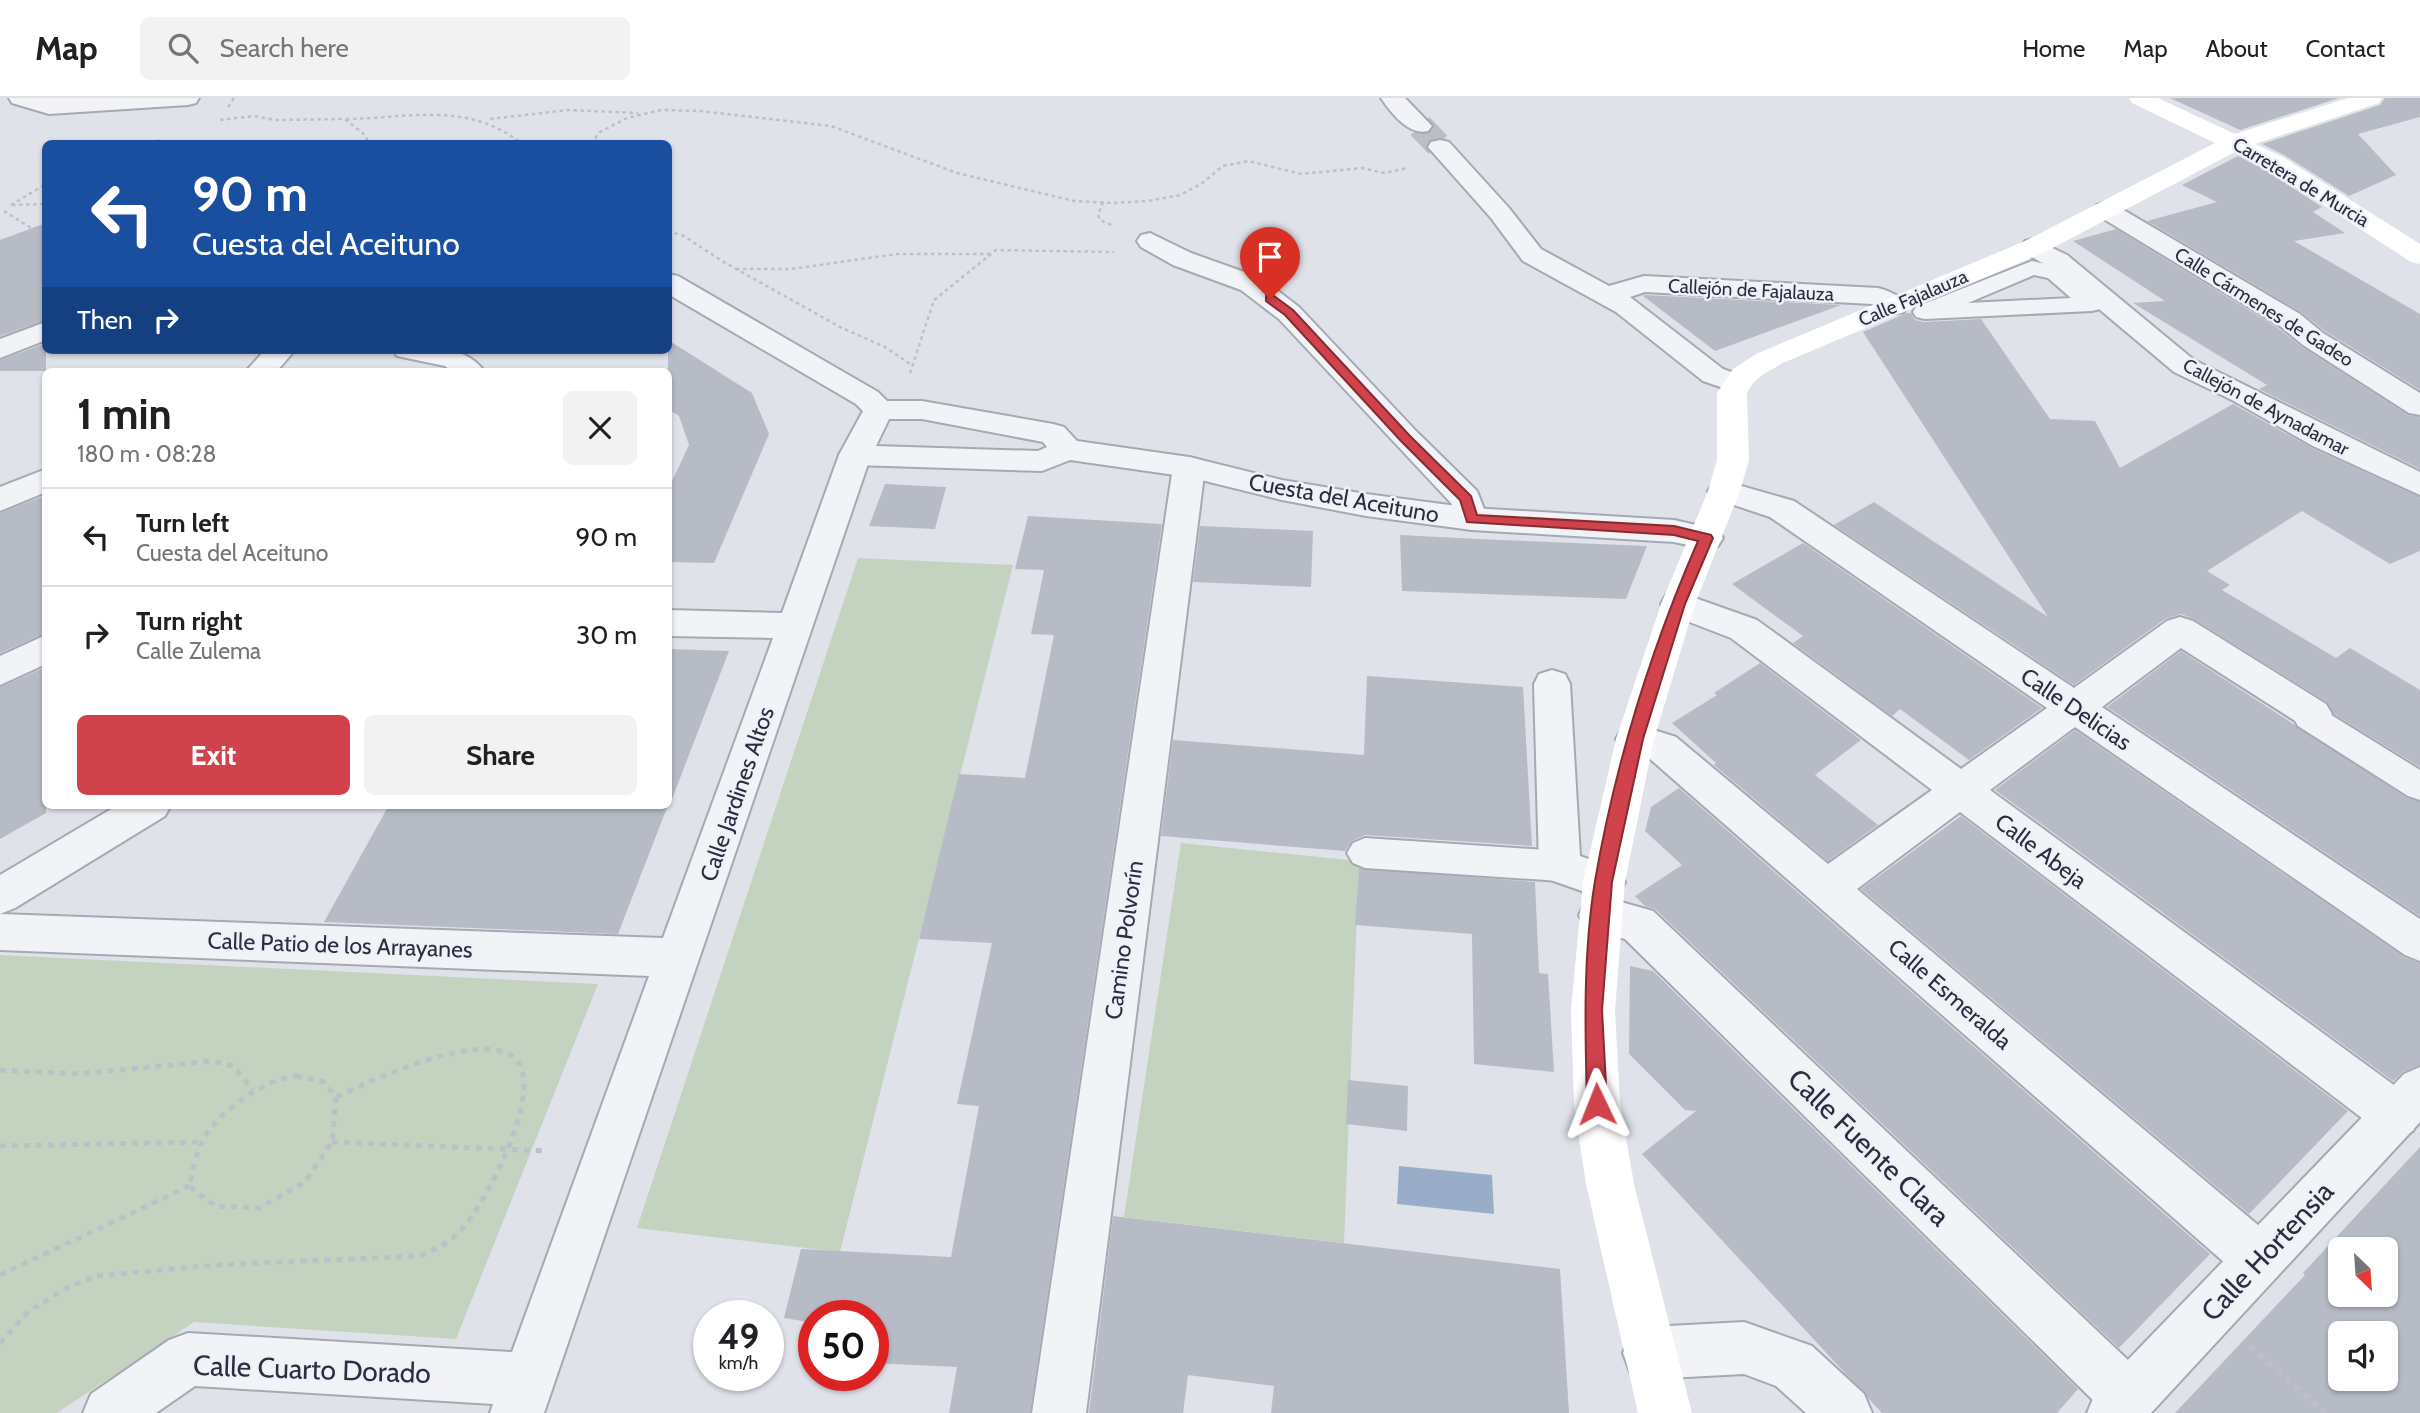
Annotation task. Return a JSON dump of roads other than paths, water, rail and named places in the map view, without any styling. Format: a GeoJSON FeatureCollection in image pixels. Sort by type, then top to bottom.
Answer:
{"type":"FeatureCollection","features":[{"type":"Feature","properties":{"kind":"main road","name":"Carretera de Murcia"},"geometry":{"type":"LineString","coordinates":[[2140,98],[2236,142],[2306,181],[2420,256]]}},
{"type":"Feature","properties":{"kind":"main road","name":"Calle Fajalauza"},"geometry":{"type":"LineString","coordinates":[[1735,383],[1749,369],[2034,247],[2236,142],[2371,98]]}},
{"type":"Feature","properties":{"kind":"main road"},"geometry":{"type":"LineString","coordinates":[[1665,1413],[1610,1184],[1597,1104],[1593,1010],[1602,899],[1635,739],[1678,604],[1724,491],[1733,460],[1732,393],[1735,383]]}},
{"type":"Feature","properties":{"kind":"street"},"geometry":{"type":"LineString","coordinates":[[20,98],[49,107],[188,98]]}},
{"type":"Feature","properties":{"kind":"street"},"geometry":{"type":"LineString","coordinates":[[1392,98],[1420,126]]}},
{"type":"Feature","properties":{"kind":"street"},"geometry":{"type":"LineString","coordinates":[[1444,153],[1500,213],[1532,255],[1626,306],[1713,375],[1735,383]]}},
{"type":"Feature","properties":{"kind":"street","name":"Calle Cármenes de Gadeo"},"geometry":{"type":"LineString","coordinates":[[2106,210],[2290,320],[2312,339],[2420,406]]}},
{"type":"Feature","properties":{"kind":"street"},"geometry":{"type":"LineString","coordinates":[[1150,241],[1182,259],[1251,284],[1289,313],[1405,438],[1466,499],[1472,519]]}},
{"type":"Feature","properties":{"kind":"street","name":"Callejón de Aynadamar"},"geometry":{"type":"LineString","coordinates":[[2034,247],[2058,261],[2091,296],[2184,366],[2243,394],[2323,439],[2420,485]]}},
{"type":"Feature","properties":{"kind":"street"},"geometry":{"type":"LineString","coordinates":[[2032,268],[2056,273],[2091,296],[2016,307],[1925,312],[2032,268]]}},
{"type":"Feature","properties":{"kind":"street"},"geometry":{"type":"LineString","coordinates":[[672,284],[867,398],[879,410]]}},
{"type":"Feature","properties":{"kind":"street","name":"Callejón de Fajalauza"},"geometry":{"type":"LineString","coordinates":[[1607,295],[1644,284],[1878,296],[1894,306]]}},
{"type":"Feature","properties":{"kind":"street"},"geometry":{"type":"LineString","coordinates":[[0,349],[42,332]]}},
{"type":"Feature","properties":{"kind":"street"},"geometry":{"type":"LineString","coordinates":[[264,368],[277,354]]}},
{"type":"Feature","properties":{"kind":"street"},"geometry":{"type":"LineString","coordinates":[[428,354],[454,359],[465,368]]}},
{"type":"Feature","properties":{"kind":"street","name":"Cuesta del Aceituno"},"geometry":{"type":"LineString","coordinates":[[879,410],[922,411],[1053,435],[1067,450]]}},
{"type":"Feature","properties":{"kind":"street","name":"Calle Jardines Altos"},"geometry":{"type":"LineString","coordinates":[[523,1396],[855,455],[879,410]]}},
{"type":"Feature","properties":{"kind":"street","name":"Cuesta del Aceituno"},"geometry":{"type":"LineString","coordinates":[[855,455],[1042,461],[1067,450],[1189,467],[1282,490],[1354,503],[1472,519],[1674,531],[1706,538]]}},
{"type":"Feature","properties":{"kind":"street","name":"Camino Polvorín"},"geometry":{"type":"LineString","coordinates":[[1059,1413],[1189,467]]}},
{"type":"Feature","properties":{"kind":"street"},"geometry":{"type":"LineString","coordinates":[[0,500],[42,481]]}},
{"type":"Feature","properties":{"kind":"street","name":"Calle Delicias"},"geometry":{"type":"LineString","coordinates":[[1724,491],[1782,509],[2420,942]]}},
{"type":"Feature","properties":{"kind":"street","name":"Calle Abeja"},"geometry":{"type":"LineString","coordinates":[[1678,604],[1744,629],[1961,792],[2408,1102]]}},
{"type":"Feature","properties":{"kind":"street"},"geometry":{"type":"LineString","coordinates":[[672,624],[795,626]]}},
{"type":"Feature","properties":{"kind":"street"},"geometry":{"type":"LineString","coordinates":[[1827,888],[2180,630],[2420,787]]}},
{"type":"Feature","properties":{"kind":"street"},"geometry":{"type":"LineString","coordinates":[[0,672],[42,650]]}},
{"type":"Feature","properties":{"kind":"street"},"geometry":{"type":"LineString","coordinates":[[1365,853],[1560,866],[1552,684]]}},
{"type":"Feature","properties":{"kind":"street","name":"Calle Esmeralda"},"geometry":{"type":"LineString","coordinates":[[1635,739],[1662,747],[2259,1259]]}},
{"type":"Feature","properties":{"kind":"street"},"geometry":{"type":"LineString","coordinates":[[0,896],[144,809]]}},
{"type":"Feature","properties":{"kind":"street","name":"Calle Fuente Clara"},"geometry":{"type":"LineString","coordinates":[[1560,866],[1638,924],[2122,1405]]}},
{"type":"Feature","properties":{"kind":"street","name":"Calle Patio de los Arrayanes"},"geometry":{"type":"LineString","coordinates":[[0,932],[679,958]]}},
{"type":"Feature","properties":{"kind":"street","name":"Calle Hortensia"},"geometry":{"type":"LineString","coordinates":[[2122,1405],[2408,1102]]}},
{"type":"Feature","properties":{"kind":"street"},"geometry":{"type":"LineString","coordinates":[[1649,1353],[1744,1348],[1793,1365],[1845,1413]]}},
{"type":"Feature","properties":{"kind":"street","name":"Calle Cuarto Dorado"},"geometry":{"type":"LineString","coordinates":[[110,1413],[188,1359],[523,1396]]}},
{"type":"Feature","properties":{"kind":"water"},"geometry":{"type":"Polygon","coordinates":[[[1399,1166],[1492,1175],[1494,1214],[1397,1204],[1399,1166]]]}},
{"type":"Feature","properties":{"kind":"tunnel"},"geometry":{"type":"LineString","coordinates":[[1420,126],[1440,147]]}}]}
